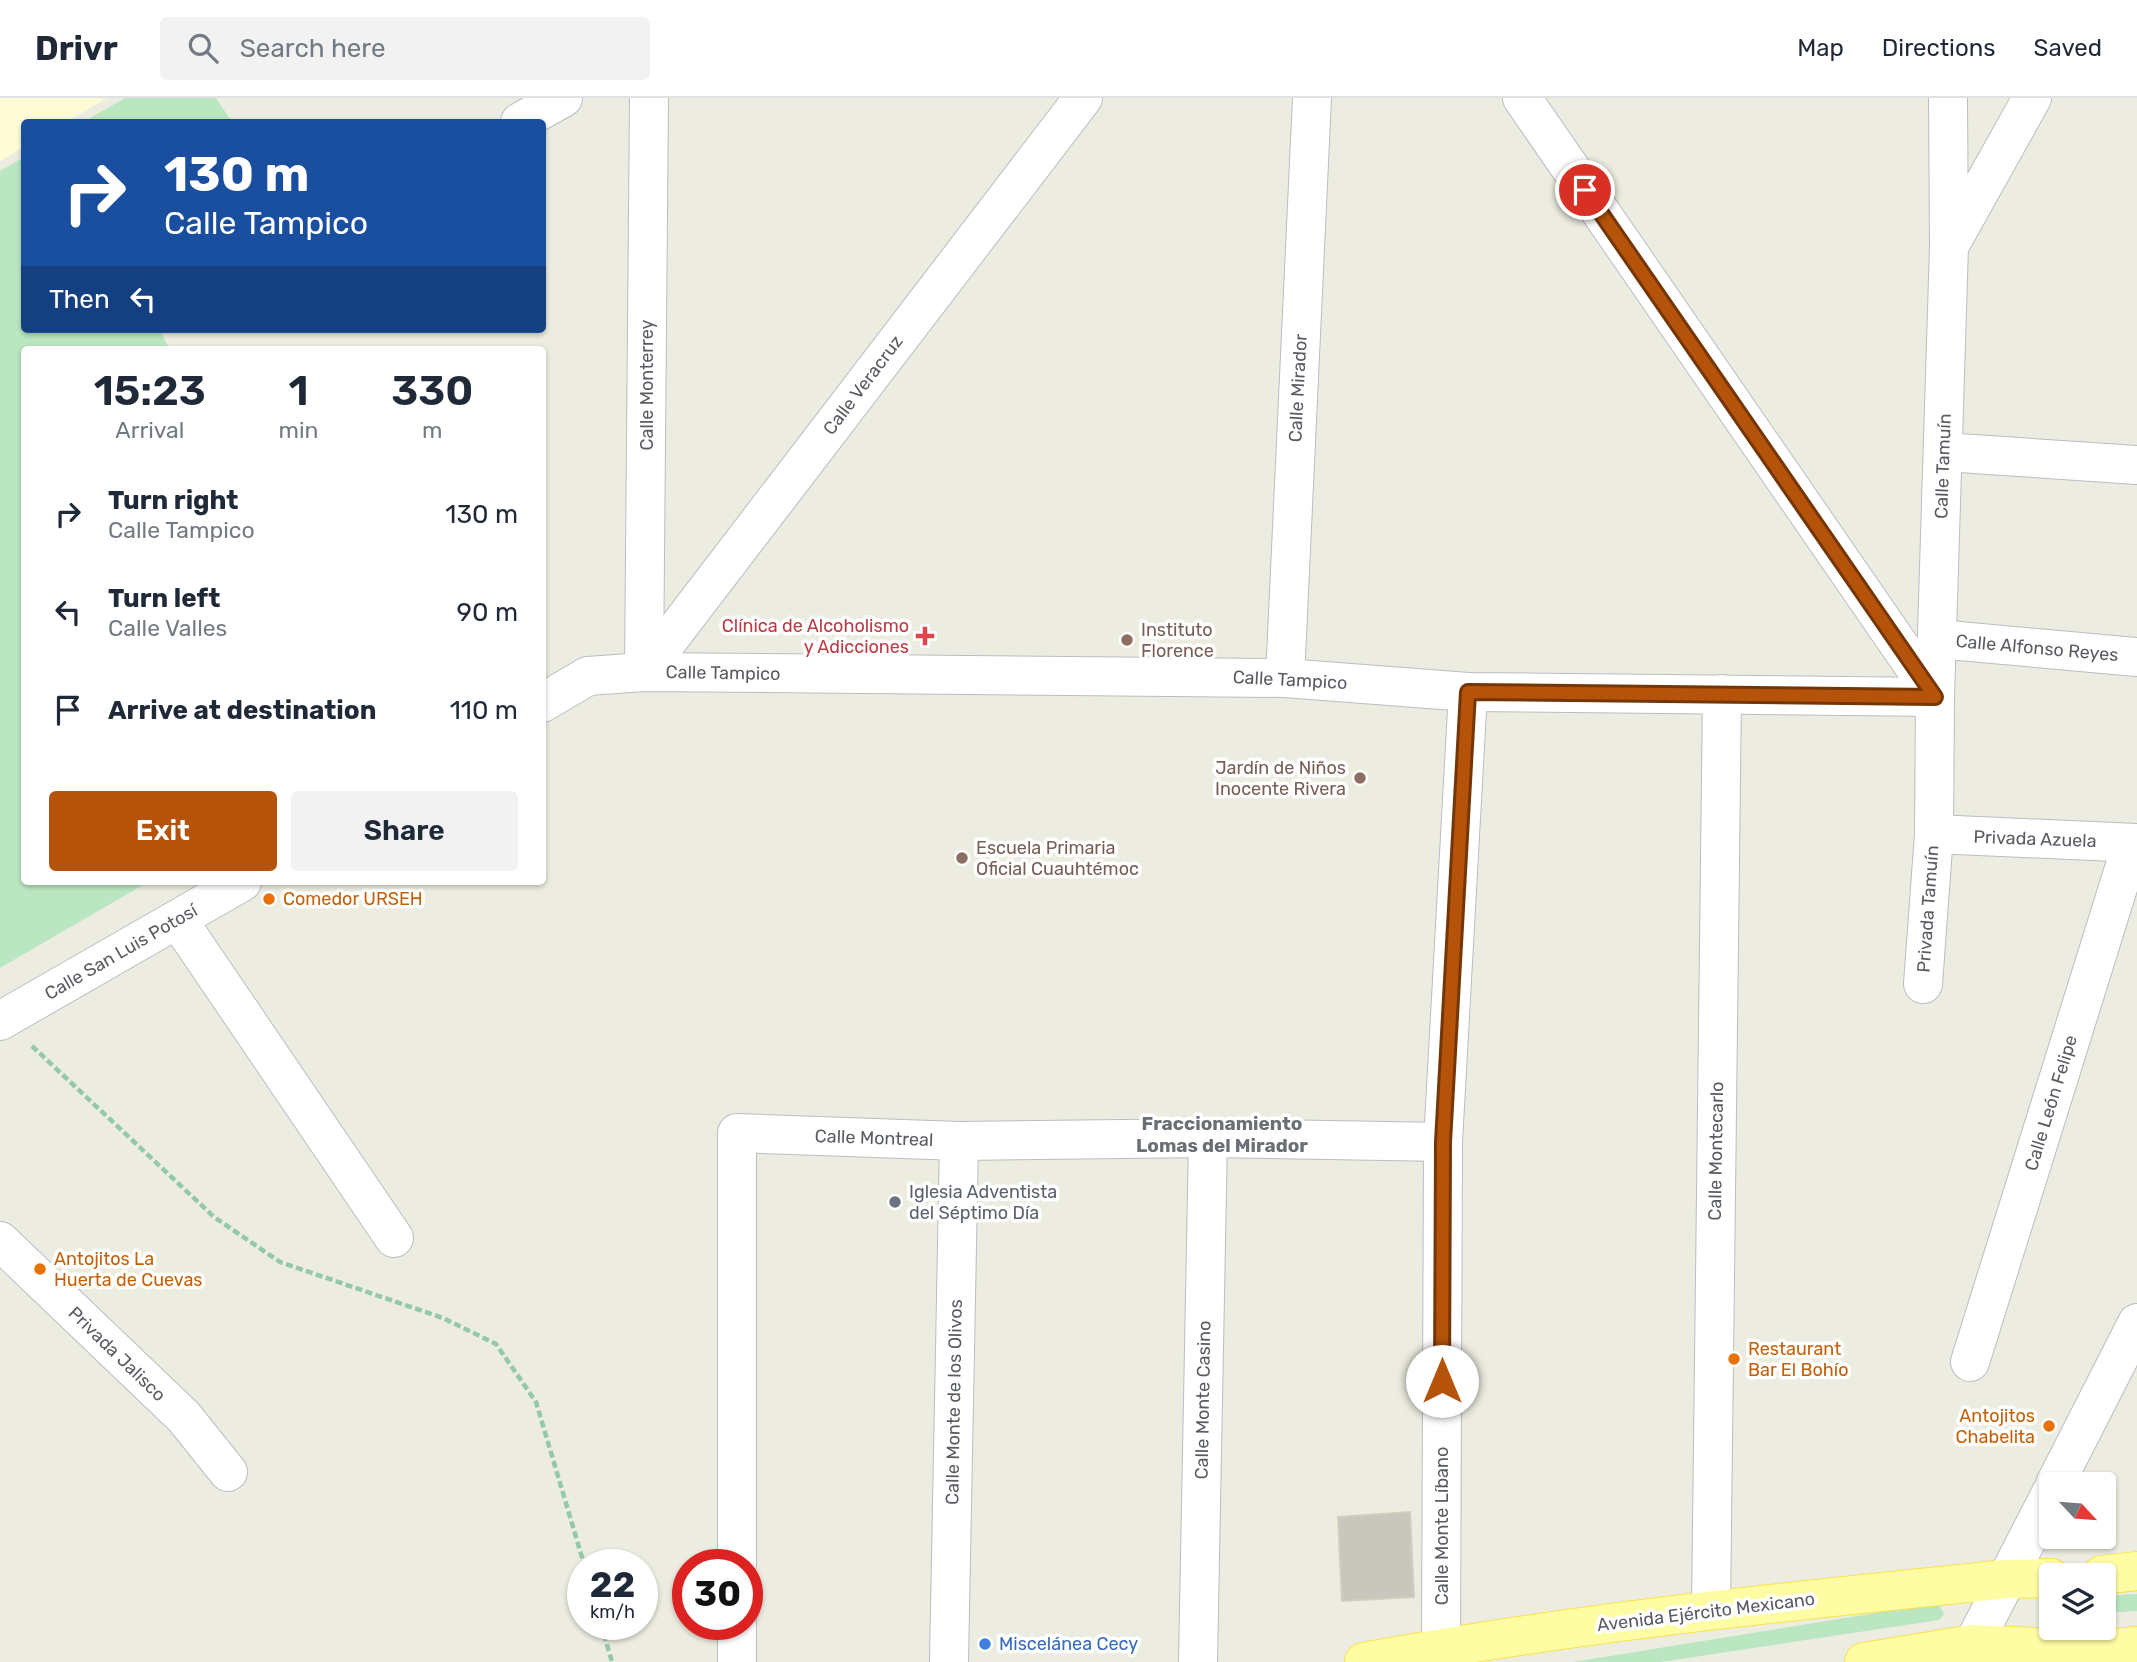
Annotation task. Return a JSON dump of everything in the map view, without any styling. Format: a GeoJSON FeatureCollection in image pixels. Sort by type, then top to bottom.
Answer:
{"type":"FeatureCollection","features":[{"type":"Feature","properties":{"kind":"main road"},"geometry":{"type":"LineString","coordinates":[[2116,1573],[2137,1571]]}},
{"type":"Feature","properties":{"kind":"main road","name":"Avenida Ejército Mexicano"},"geometry":{"type":"LineString","coordinates":[[1364,1662],[1441,1647],[1711,1609],[2007,1579],[2039,1578]]}},
{"type":"Feature","properties":{"kind":"main road"},"geometry":{"type":"LineString","coordinates":[[1864,1662],[1968,1653],[2137,1646]]}},
{"type":"Feature","properties":{"kind":"street"},"geometry":{"type":"LineString","coordinates":[[525,119],[563,98]]}},
{"type":"Feature","properties":{"kind":"street","name":"Calle Monterrey"},"geometry":{"type":"LineString","coordinates":[[645,672],[649,98]]}},
{"type":"Feature","properties":{"kind":"street","name":"Calle Veracruz"},"geometry":{"type":"LineString","coordinates":[[645,672],[1083,98]]}},
{"type":"Feature","properties":{"kind":"street","name":"Calle Mirador"},"geometry":{"type":"LineString","coordinates":[[1285,678],[1312,98]]}},
{"type":"Feature","properties":{"kind":"street"},"geometry":{"type":"LineString","coordinates":[[1522,98],[1935,697]]}},
{"type":"Feature","properties":{"kind":"street","name":"Calle Tamuín"},"geometry":{"type":"LineString","coordinates":[[1934,834],[1935,697],[1949,246],[1948,98]]}},
{"type":"Feature","properties":{"kind":"street"},"geometry":{"type":"LineString","coordinates":[[1949,246],[2032,98]]}},
{"type":"Feature","properties":{"kind":"street"},"geometry":{"type":"LineString","coordinates":[[1944,452],[2137,465]]}},
{"type":"Feature","properties":{"kind":"street","name":"Calle Alfonso Reyes"},"geometry":{"type":"LineString","coordinates":[[1937,639],[2137,657]]}},
{"type":"Feature","properties":{"kind":"street"},"geometry":{"type":"LineString","coordinates":[[546,701],[588,676],[645,672]]}},
{"type":"Feature","properties":{"kind":"street","name":"Calle Tampico"},"geometry":{"type":"LineString","coordinates":[[645,672],[1285,678],[1468,692],[1935,697]]}},
{"type":"Feature","properties":{"kind":"street","name":"Calle Monte Líbano"},"geometry":{"type":"LineString","coordinates":[[1441,1647],[1443,1142],[1468,692]]}},
{"type":"Feature","properties":{"kind":"street","name":"Calle Montecarlo"},"geometry":{"type":"LineString","coordinates":[[1711,1609],[1722,694]]}},
{"type":"Feature","properties":{"kind":"street","name":"Privada Azuela"},"geometry":{"type":"LineString","coordinates":[[1934,834],[2134,843]]}},
{"type":"Feature","properties":{"kind":"street","name":"Privada Tamuín"},"geometry":{"type":"LineString","coordinates":[[1923,984],[1934,834]]}},
{"type":"Feature","properties":{"kind":"street","name":"Calle León Felipe"},"geometry":{"type":"LineString","coordinates":[[1970,1362],[2134,843]]}},
{"type":"Feature","properties":{"kind":"street","name":"Calle San Luis Potosí"},"geometry":{"type":"LineString","coordinates":[[1,1020],[237,885]]}},
{"type":"Feature","properties":{"kind":"street"},"geometry":{"type":"LineString","coordinates":[[178,920],[394,1238]]}},
{"type":"Feature","properties":{"kind":"street","name":"Calle Montreal"},"geometry":{"type":"LineString","coordinates":[[737,1549],[737,1133],[959,1141],[1208,1138],[1443,1142]]}},
{"type":"Feature","properties":{"kind":"street","name":"Calle Monte Casino"},"geometry":{"type":"LineString","coordinates":[[1198,1662],[1208,1138]]}},
{"type":"Feature","properties":{"kind":"street","name":"Calle Monte de los Olivos"},"geometry":{"type":"LineString","coordinates":[[949,1662],[959,1141]]}},
{"type":"Feature","properties":{"kind":"street","name":"Privada Jalisco"},"geometry":{"type":"LineString","coordinates":[[0,1241],[184,1417],[228,1472]]}},
{"type":"Feature","properties":{"kind":"street"},"geometry":{"type":"LineString","coordinates":[[2061,1472],[2137,1323]]}},
{"type":"Feature","properties":{"kind":"street"},"geometry":{"type":"LineString","coordinates":[[1968,1653],[2039,1516]]}},
{"type":"Feature","properties":{"kind":"street"},"geometry":{"type":"LineString","coordinates":[[737,1640],[737,1662]]}},
{"type":"Feature","properties":{"kind":"path"},"geometry":{"type":"LineString","coordinates":[[1,1020],[214,1217],[280,1262],[443,1318],[496,1344],[536,1402],[580,1549]]}},
{"type":"Feature","properties":{"kind":"path"},"geometry":{"type":"LineString","coordinates":[[606,1640],[612,1662]]}},
{"type":"Feature","properties":{"kind":"shaded area"},"geometry":{"type":"Polygon","coordinates":[[[0,98],[107,98],[71,119],[21,119],[21,149],[0,161],[0,98]]]}},
{"type":"Feature","properties":{"kind":"green space"},"geometry":{"type":"Polygon","coordinates":[[[125,98],[216,98],[230,119],[88,119],[125,98]]]}},
{"type":"Feature","properties":{"kind":"green space"},"geometry":{"type":"Polygon","coordinates":[[[21,159],[21,333],[161,333],[168,346],[21,346],[21,885],[143,885],[0,968],[0,171],[21,159]]]}},
{"type":"Feature","properties":{"kind":"green space"},"geometry":{"type":"Polygon","coordinates":[[[2137,1594],[2137,1611],[2116,1612],[2116,1595],[2137,1594]]]}},
{"type":"Feature","properties":{"kind":"green space"},"geometry":{"type":"Polygon","coordinates":[[[1938,1603],[1944,1614],[1939,1620],[1661,1662],[1573,1662],[1938,1603]]]}},
{"type":"Feature","properties":{"kind":"building"},"geometry":{"type":"Polygon","coordinates":[[[1410,1512],[1414,1597],[1342,1601],[1338,1517],[1410,1512]]]}},
{"type":"Feature","properties":{"kind":"place","name":"Clínica de Alcoholismo y Adicciones"},"geometry":{"type":"Point","coordinates":[925,636]}},
{"type":"Feature","properties":{"kind":"place","name":"Instituto Florence"},"geometry":{"type":"Point","coordinates":[1127,640]}},
{"type":"Feature","properties":{"kind":"place","name":"Jardín de Niños Inocente Rivera"},"geometry":{"type":"Point","coordinates":[1360,778]}},
{"type":"Feature","properties":{"kind":"place","name":"Escuela Primaria Oficial Cuauhtémoc"},"geometry":{"type":"Point","coordinates":[962,858]}},
{"type":"Feature","properties":{"kind":"place","name":"Comedor URSEH"},"geometry":{"type":"Point","coordinates":[269,899]}},
{"type":"Feature","properties":{"kind":"place","name":"Iglesia Adventista del Séptimo Día"},"geometry":{"type":"Point","coordinates":[895,1202]}},
{"type":"Feature","properties":{"kind":"place","name":"Antojitos La Huerta de Cuevas"},"geometry":{"type":"Point","coordinates":[40,1269]}},
{"type":"Feature","properties":{"kind":"place","name":"Restaurant Bar El Bohío"},"geometry":{"type":"Point","coordinates":[1734,1359]}},
{"type":"Feature","properties":{"kind":"place","name":"Antojitos Chabelita"},"geometry":{"type":"Point","coordinates":[2049,1426]}},
{"type":"Feature","properties":{"kind":"place","name":"Miscelánea Cecy"},"geometry":{"type":"Point","coordinates":[985,1644]}},
{"type":"Feature","properties":{"kind":"district","name":"Fraccionamiento Lomas del Mirador"},"geometry":{"type":"Point","coordinates":[1222,1134]}},
{"type":"Feature","properties":{"kind":"route"},"geometry":{"type":"LineString","coordinates":[[1442,1381],[1443,1142],[1468,692],[1935,697],[1585,190]]}}]}
